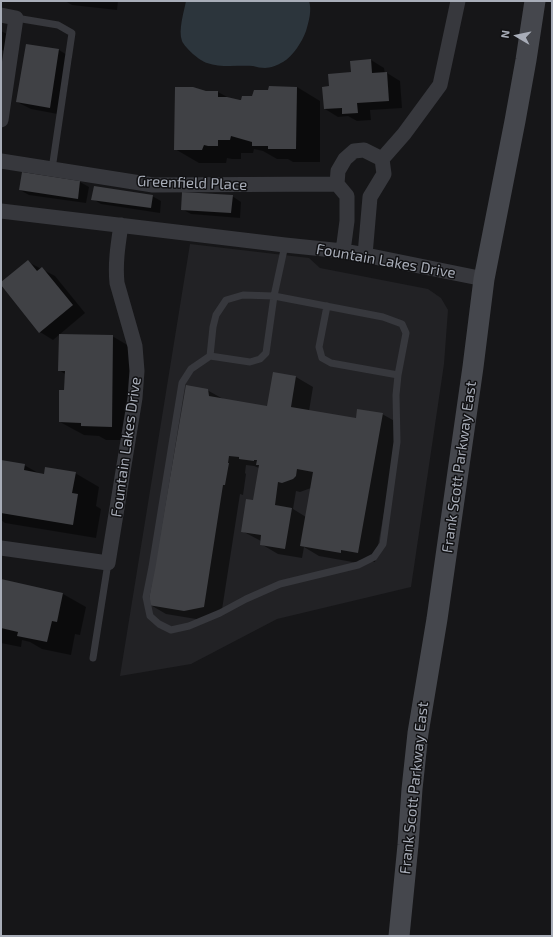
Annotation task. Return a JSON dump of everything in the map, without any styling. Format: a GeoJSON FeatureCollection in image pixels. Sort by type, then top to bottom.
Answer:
{"type":"FeatureCollection","features":[{"type":"Feature","properties":{"kind":"main road","name":"Frank Scott Parkway East"},"geometry":{"type":"LineString","coordinates":[[399,936],[418,733],[438,611],[484,279],[526,60],[534,1]]}},
{"type":"Feature","properties":{"kind":"street"},"geometry":{"type":"LineString","coordinates":[[366,255],[370,197],[384,174],[382,159],[404,134],[440,85],[458,1]]}},
{"type":"Feature","properties":{"kind":"street"},"geometry":{"type":"LineString","coordinates":[[1,15],[16,18],[1,120]]}},
{"type":"Feature","properties":{"kind":"street"},"geometry":{"type":"LineString","coordinates":[[343,251],[347,220],[347,196],[337,184],[338,171],[345,159],[354,152],[364,150],[382,159]]}},
{"type":"Feature","properties":{"kind":"street","name":"Greenfield Place"},"geometry":{"type":"LineString","coordinates":[[1,160],[153,185],[337,184]]}},
{"type":"Feature","properties":{"kind":"street","name":"Fountain Lakes Drive"},"geometry":{"type":"LineString","coordinates":[[1,211],[343,251],[484,279]]}},
{"type":"Feature","properties":{"kind":"street","name":"Fountain Lakes Drive"},"geometry":{"type":"LineString","coordinates":[[108,563],[135,398],[137,371],[135,346],[117,283],[116,258],[121,225]]}},
{"type":"Feature","properties":{"kind":"street"},"geometry":{"type":"LineString","coordinates":[[1,548],[108,563]]}},
{"type":"Feature","properties":{"kind":"lane"},"geometry":{"type":"LineString","coordinates":[[16,18],[58,25],[72,34],[52,169]]}},
{"type":"Feature","properties":{"kind":"lane"},"geometry":{"type":"LineString","coordinates":[[210,356],[216,315],[226,300],[243,295],[274,296],[383,317],[402,324],[406,333],[398,375],[396,396],[397,442],[383,544],[374,557],[358,565],[280,584],[246,599],[220,613],[189,626],[172,630],[159,624],[150,616],[146,597],[182,383],[191,369],[210,356],[250,362],[260,358],[266,353],[274,296],[285,245]]}},
{"type":"Feature","properties":{"kind":"lane"},"geometry":{"type":"LineString","coordinates":[[327,306],[319,347],[322,358],[331,363],[398,375]]}},
{"type":"Feature","properties":{"kind":"lane"},"geometry":{"type":"LineString","coordinates":[[93,658],[108,563]]}},
{"type":"Feature","properties":{"kind":"shaded area"},"geometry":{"type":"Polygon","coordinates":[[[186,1],[309,1],[310,12],[306,31],[302,40],[294,52],[283,62],[265,68],[253,66],[212,65],[201,60],[189,51],[182,41],[181,26],[186,1]]]}},
{"type":"Feature","properties":{"kind":"shaded area"},"geometry":{"type":"Polygon","coordinates":[[[190,244],[309,258],[320,268],[428,289],[441,298],[448,310],[444,364],[411,587],[277,619],[191,664],[120,676],[190,244]]]}},
{"type":"Feature","properties":{"kind":"building"},"geometry":{"type":"Polygon","coordinates":[[[26,44],[59,49],[50,108],[16,102],[26,44]]]}},
{"type":"Feature","properties":{"kind":"building"},"geometry":{"type":"Polygon","coordinates":[[[371,59],[372,73],[387,72],[389,101],[357,103],[358,113],[342,114],[342,108],[324,109],[322,87],[329,86],[328,74],[351,72],[350,61],[371,59]]]}},
{"type":"Feature","properties":{"kind":"building"},"geometry":{"type":"Polygon","coordinates":[[[269,86],[297,87],[296,149],[268,149],[268,146],[252,146],[252,142],[231,136],[230,140],[218,140],[218,146],[204,145],[202,150],[174,150],[175,87],[193,87],[206,91],[218,91],[218,97],[241,100],[242,96],[252,96],[254,90],[268,90],[269,86]]]}},
{"type":"Feature","properties":{"kind":"building"},"geometry":{"type":"Polygon","coordinates":[[[22,172],[80,181],[78,199],[19,190],[22,172]]]}},
{"type":"Feature","properties":{"kind":"building"},"geometry":{"type":"Polygon","coordinates":[[[94,186],[153,195],[151,208],[91,200],[94,186]]]}},
{"type":"Feature","properties":{"kind":"building"},"geometry":{"type":"Polygon","coordinates":[[[182,192],[233,195],[231,213],[181,210],[182,192]]]}},
{"type":"Feature","properties":{"kind":"building"},"geometry":{"type":"Polygon","coordinates":[[[28,260],[37,271],[42,267],[73,305],[39,333],[1,285],[1,282],[28,260]]]}},
{"type":"Feature","properties":{"kind":"building"},"geometry":{"type":"Polygon","coordinates":[[[59,334],[113,335],[112,427],[81,426],[81,423],[59,422],[59,390],[64,390],[65,371],[58,371],[59,334]]]}},
{"type":"Feature","properties":{"kind":"building"},"geometry":{"type":"Polygon","coordinates":[[[273,372],[296,376],[291,407],[356,418],[357,409],[383,413],[358,553],[341,550],[341,553],[300,546],[313,472],[297,469],[296,476],[293,479],[282,483],[278,482],[275,505],[292,508],[285,549],[260,545],[261,535],[241,532],[246,499],[253,500],[259,465],[256,465],[257,460],[239,459],[239,457],[229,456],[204,607],[184,611],[148,605],[186,385],[208,389],[209,396],[267,406],[273,372]]]}},
{"type":"Feature","properties":{"kind":"building"},"geometry":{"type":"Polygon","coordinates":[[[1,460],[25,464],[24,470],[44,474],[45,467],[76,472],[72,493],[78,494],[73,525],[1,513],[1,460]]]}},
{"type":"Feature","properties":{"kind":"building"},"geometry":{"type":"Polygon","coordinates":[[[1,579],[63,593],[57,622],[52,621],[47,642],[17,636],[18,632],[1,628],[1,579]]]}}]}
